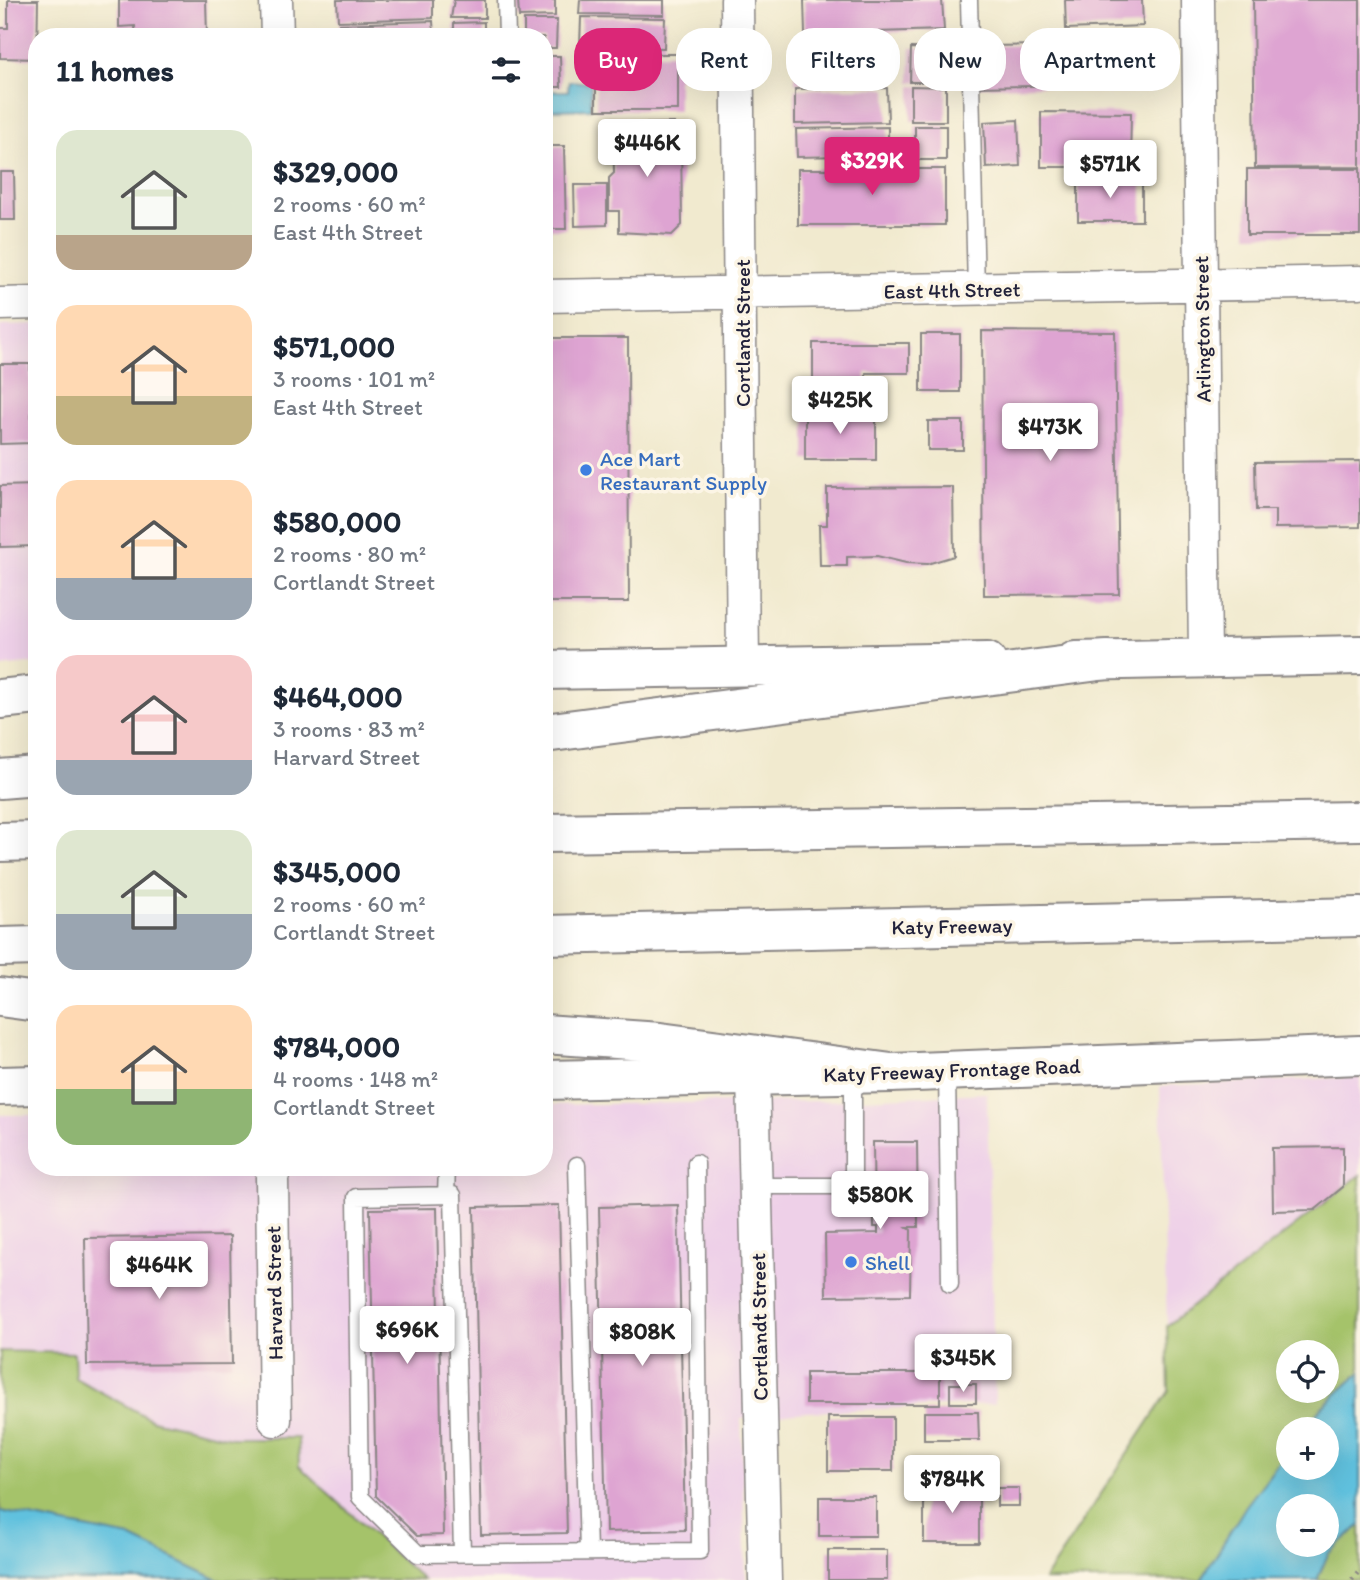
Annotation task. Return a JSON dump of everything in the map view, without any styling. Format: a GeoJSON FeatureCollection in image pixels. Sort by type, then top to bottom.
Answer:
{"type":"FeatureCollection","features":[{"type":"Feature","properties":{"kind":"main road"},"geometry":{"type":"LineString","coordinates":[[553,670],[1360,655]]}},
{"type":"Feature","properties":{"kind":"main road"},"geometry":{"type":"LineString","coordinates":[[553,732],[1107,660]]}},
{"type":"Feature","properties":{"kind":"main road"},"geometry":{"type":"LineString","coordinates":[[0,699],[28,696]]}},
{"type":"Feature","properties":{"kind":"main road"},"geometry":{"type":"LineString","coordinates":[[0,779],[28,777]]}},
{"type":"Feature","properties":{"kind":"main road"},"geometry":{"type":"LineString","coordinates":[[553,834],[1360,821]]}},
{"type":"Feature","properties":{"kind":"main road"},"geometry":{"type":"LineString","coordinates":[[0,842],[28,841]]}},
{"type":"Feature","properties":{"kind":"main road","name":"Katy Freeway"},"geometry":{"type":"LineString","coordinates":[[553,935],[1360,917]]}},
{"type":"Feature","properties":{"kind":"main road"},"geometry":{"type":"LineString","coordinates":[[0,947],[28,946]]}},
{"type":"Feature","properties":{"kind":"main road"},"geometry":{"type":"LineString","coordinates":[[0,997],[28,1001]]}},
{"type":"Feature","properties":{"kind":"main road"},"geometry":{"type":"LineString","coordinates":[[553,1035],[660,1042],[891,1073]]}},
{"type":"Feature","properties":{"kind":"main road","name":"Katy Freeway Frontage Road"},"geometry":{"type":"LineString","coordinates":[[553,1080],[891,1073],[1360,1055]]}},
{"type":"Feature","properties":{"kind":"main road"},"geometry":{"type":"LineString","coordinates":[[0,1086],[28,1085]]}},
{"type":"Feature","properties":{"kind":"street"},"geometry":{"type":"LineString","coordinates":[[276,0],[277,28]]}},
{"type":"Feature","properties":{"kind":"street","name":"Cortlandt Street"},"geometry":{"type":"LineString","coordinates":[[737,0],[742,292],[743,666]]}},
{"type":"Feature","properties":{"kind":"street","name":"Arlington Street"},"geometry":{"type":"LineString","coordinates":[[1198,0],[1205,657]]}},
{"type":"Feature","properties":{"kind":"street","name":"East 4th Street"},"geometry":{"type":"LineString","coordinates":[[553,296],[1360,282]]}},
{"type":"Feature","properties":{"kind":"street"},"geometry":{"type":"LineString","coordinates":[[0,304],[28,303]]}},
{"type":"Feature","properties":{"kind":"street","name":"Cortlandt Street"},"geometry":{"type":"LineString","coordinates":[[753,1075],[765,1580]]}},
{"type":"Feature","properties":{"kind":"street","name":"Harvard Street"},"geometry":{"type":"LineString","coordinates":[[272,1176],[275,1420]]}},
{"type":"Feature","properties":{"kind":"lane"},"geometry":{"type":"LineString","coordinates":[[506,0],[506,28]]}},
{"type":"Feature","properties":{"kind":"lane"},"geometry":{"type":"LineString","coordinates":[[969,0],[976,290]]}},
{"type":"Feature","properties":{"kind":"lane"},"geometry":{"type":"LineString","coordinates":[[947,1071],[950,1284]]}},
{"type":"Feature","properties":{"kind":"lane"},"geometry":{"type":"LineString","coordinates":[[756,1186],[853,1186],[853,1073]]}},
{"type":"Feature","properties":{"kind":"lane"},"geometry":{"type":"LineString","coordinates":[[462,1553],[453,1195],[356,1197],[360,1497],[418,1554],[700,1551],[696,1163]]}},
{"type":"Feature","properties":{"kind":"lane"},"geometry":{"type":"LineString","coordinates":[[576,1165],[588,1552]]}},
{"type":"Feature","properties":{"kind":"lane"},"geometry":{"type":"LineString","coordinates":[[446,1195],[447,1176]]}},
{"type":"Feature","properties":{"kind":"path"},"geometry":{"type":"LineString","coordinates":[[1352,1580],[1360,1570]]}},
{"type":"Feature","properties":{"kind":"shaded area"},"geometry":{"type":"Polygon","coordinates":[[[28,324],[28,664],[0,667],[0,325],[28,324]]]}},
{"type":"Feature","properties":{"kind":"shaded area"},"geometry":{"type":"Polygon","coordinates":[[[1360,1077],[1360,1175],[1167,1326],[1160,1086],[1360,1077]]]}},
{"type":"Feature","properties":{"kind":"shaded area"},"geometry":{"type":"Polygon","coordinates":[[[987,1093],[995,1404],[806,1412],[741,1419],[746,1580],[423,1580],[298,1466],[298,1438],[231,1438],[152,1420],[74,1378],[73,1353],[0,1351],[0,1115],[28,1115],[28,1176],[553,1176],[553,1105],[824,1101],[987,1093]]]}},
{"type":"Feature","properties":{"kind":"green space"},"geometry":{"type":"Polygon","coordinates":[[[1360,1175],[1360,1373],[1339,1392],[1339,1340],[1276,1340],[1276,1403],[1327,1403],[1314,1417],[1276,1417],[1276,1467],[1246,1506],[1201,1580],[1044,1580],[1169,1391],[1167,1326],[1360,1175]]]}},
{"type":"Feature","properties":{"kind":"green space"},"geometry":{"type":"Polygon","coordinates":[[[0,1351],[74,1353],[75,1378],[152,1420],[231,1438],[298,1438],[299,1466],[423,1580],[218,1580],[130,1537],[0,1511],[0,1351]]]}},
{"type":"Feature","properties":{"kind":"green space"},"geometry":{"type":"Polygon","coordinates":[[[1360,1525],[1360,1580],[1317,1580],[1327,1557],[1339,1557],[1339,1544],[1360,1525]]]}},
{"type":"Feature","properties":{"kind":"water"},"geometry":{"type":"Polygon","coordinates":[[[569,81],[574,81],[574,91],[591,91],[591,109],[553,110],[553,91],[568,91],[569,81]]]}},
{"type":"Feature","properties":{"kind":"water"},"geometry":{"type":"Polygon","coordinates":[[[1360,1373],[1360,1525],[1339,1544],[1339,1494],[1276,1494],[1276,1557],[1327,1557],[1317,1580],[1201,1580],[1246,1506],[1276,1467],[1276,1480],[1339,1480],[1339,1417],[1314,1417],[1327,1403],[1339,1403],[1339,1392],[1360,1373]]]}},
{"type":"Feature","properties":{"kind":"water"},"geometry":{"type":"Polygon","coordinates":[[[0,1511],[130,1537],[218,1580],[0,1580],[0,1511]]]}},
{"type":"Feature","properties":{"kind":"building"},"geometry":{"type":"Polygon","coordinates":[[[8,0],[38,0],[38,28],[28,28],[28,59],[0,58],[0,28],[8,28],[8,0]]]}},
{"type":"Feature","properties":{"kind":"building"},"geometry":{"type":"Polygon","coordinates":[[[119,0],[206,0],[207,28],[119,27],[119,0]]]}},
{"type":"Feature","properties":{"kind":"building"},"geometry":{"type":"Polygon","coordinates":[[[337,0],[433,0],[433,18],[338,21],[337,0]]]}},
{"type":"Feature","properties":{"kind":"building"},"geometry":{"type":"Polygon","coordinates":[[[454,0],[485,0],[485,18],[451,18],[454,0]]]}},
{"type":"Feature","properties":{"kind":"building"},"geometry":{"type":"Polygon","coordinates":[[[518,0],[555,0],[555,16],[519,17],[518,0]]]}},
{"type":"Feature","properties":{"kind":"building"},"geometry":{"type":"Polygon","coordinates":[[[580,0],[664,0],[664,15],[579,14],[580,0]]]}},
{"type":"Feature","properties":{"kind":"building"},"geometry":{"type":"Polygon","coordinates":[[[804,0],[942,0],[944,28],[914,28],[914,31],[900,31],[900,28],[805,28],[804,0]]]}},
{"type":"Feature","properties":{"kind":"building"},"geometry":{"type":"Polygon","coordinates":[[[1065,0],[1142,0],[1143,26],[1066,28],[1065,0]]]}},
{"type":"Feature","properties":{"kind":"building"},"geometry":{"type":"Polygon","coordinates":[[[1253,0],[1360,0],[1360,167],[1255,168],[1253,0]]]}},
{"type":"Feature","properties":{"kind":"building"},"geometry":{"type":"Polygon","coordinates":[[[581,17],[665,18],[664,48],[662,28],[581,28],[581,17]]]}},
{"type":"Feature","properties":{"kind":"building"},"geometry":{"type":"Polygon","coordinates":[[[524,20],[557,20],[556,48],[553,48],[553,28],[524,28],[524,20]]]}},
{"type":"Feature","properties":{"kind":"building"},"geometry":{"type":"Polygon","coordinates":[[[433,21],[433,28],[339,28],[339,24],[433,21]]]}},
{"type":"Feature","properties":{"kind":"building"},"geometry":{"type":"Polygon","coordinates":[[[484,22],[484,28],[454,28],[454,23],[484,22]]]}},
{"type":"Feature","properties":{"kind":"building"},"geometry":{"type":"Polygon","coordinates":[[[1020,45],[1020,86],[1006,86],[1006,46],[1020,45]]]}},
{"type":"Feature","properties":{"kind":"building"},"geometry":{"type":"Polygon","coordinates":[[[911,48],[914,48],[914,82],[910,82],[911,48]]]}},
{"type":"Feature","properties":{"kind":"building"},"geometry":{"type":"Polygon","coordinates":[[[662,54],[676,54],[678,110],[596,110],[596,91],[662,91],[662,54]]]}},
{"type":"Feature","properties":{"kind":"building"},"geometry":{"type":"Polygon","coordinates":[[[553,56],[560,56],[561,87],[553,87],[553,56]]]}},
{"type":"Feature","properties":{"kind":"building"},"geometry":{"type":"Polygon","coordinates":[[[911,86],[914,86],[914,91],[946,91],[946,121],[911,121],[911,86]]]}},
{"type":"Feature","properties":{"kind":"building"},"geometry":{"type":"Polygon","coordinates":[[[795,91],[887,91],[888,122],[795,124],[795,91]]]}},
{"type":"Feature","properties":{"kind":"building"},"geometry":{"type":"Polygon","coordinates":[[[1041,112],[1131,113],[1130,167],[1041,167],[1041,112]]]}},
{"type":"Feature","properties":{"kind":"building"},"geometry":{"type":"Polygon","coordinates":[[[1018,120],[1020,166],[986,168],[984,122],[1018,120]]]}},
{"type":"Feature","properties":{"kind":"building"},"geometry":{"type":"Polygon","coordinates":[[[674,123],[674,133],[681,133],[682,225],[672,235],[619,232],[619,211],[609,211],[609,178],[614,173],[613,133],[624,133],[624,124],[674,123]]]}},
{"type":"Feature","properties":{"kind":"building"},"geometry":{"type":"Polygon","coordinates":[[[915,126],[946,126],[946,160],[915,160],[915,126]]]}},
{"type":"Feature","properties":{"kind":"building"},"geometry":{"type":"Polygon","coordinates":[[[888,127],[888,155],[797,157],[796,129],[888,127]]]}},
{"type":"Feature","properties":{"kind":"building"},"geometry":{"type":"Polygon","coordinates":[[[553,146],[564,146],[566,229],[553,229],[553,146]]]}},
{"type":"Feature","properties":{"kind":"building"},"geometry":{"type":"Polygon","coordinates":[[[798,169],[945,169],[945,225],[798,225],[798,169]]]}},
{"type":"Feature","properties":{"kind":"building"},"geometry":{"type":"Polygon","coordinates":[[[1247,169],[1360,169],[1360,235],[1247,235],[1247,169]]]}},
{"type":"Feature","properties":{"kind":"building"},"geometry":{"type":"Polygon","coordinates":[[[0,172],[14,172],[15,220],[0,220],[0,172]]]}},
{"type":"Feature","properties":{"kind":"building"},"geometry":{"type":"Polygon","coordinates":[[[1078,178],[1142,178],[1142,221],[1078,221],[1078,178]]]}},
{"type":"Feature","properties":{"kind":"building"},"geometry":{"type":"Polygon","coordinates":[[[574,185],[607,185],[607,225],[575,226],[574,185]]]}},
{"type":"Feature","properties":{"kind":"building"},"geometry":{"type":"Polygon","coordinates":[[[982,331],[1115,332],[1119,594],[984,595],[982,331]]]}},
{"type":"Feature","properties":{"kind":"building"},"geometry":{"type":"Polygon","coordinates":[[[921,334],[960,334],[960,392],[921,392],[921,334]]]}},
{"type":"Feature","properties":{"kind":"building","name":"Ace Mart Restaurant Supply"},"geometry":{"type":"Polygon","coordinates":[[[553,338],[628,338],[629,602],[553,602],[553,338]]]}},
{"type":"Feature","properties":{"kind":"building"},"geometry":{"type":"Polygon","coordinates":[[[813,343],[909,343],[909,373],[866,373],[866,397],[813,397],[813,343]]]}},
{"type":"Feature","properties":{"kind":"building"},"geometry":{"type":"Polygon","coordinates":[[[0,364],[28,364],[28,443],[0,444],[0,364]]]}},
{"type":"Feature","properties":{"kind":"building"},"geometry":{"type":"Polygon","coordinates":[[[805,412],[876,412],[876,460],[805,460],[805,412]]]}},
{"type":"Feature","properties":{"kind":"building"},"geometry":{"type":"Polygon","coordinates":[[[928,421],[963,421],[963,450],[928,450],[928,421]]]}},
{"type":"Feature","properties":{"kind":"building"},"geometry":{"type":"Polygon","coordinates":[[[1360,461],[1360,527],[1275,528],[1275,510],[1256,510],[1255,462],[1360,461]]]}},
{"type":"Feature","properties":{"kind":"building"},"geometry":{"type":"Polygon","coordinates":[[[28,485],[28,546],[0,547],[0,486],[28,485]]]}},
{"type":"Feature","properties":{"kind":"building"},"geometry":{"type":"Polygon","coordinates":[[[953,487],[954,556],[927,564],[906,563],[877,556],[847,557],[847,566],[820,566],[819,525],[827,525],[827,488],[953,487]]]}},
{"type":"Feature","properties":{"kind":"building"},"geometry":{"type":"Polygon","coordinates":[[[873,1142],[917,1142],[918,1227],[907,1227],[911,1230],[910,1295],[826,1296],[825,1234],[878,1233],[878,1227],[874,1227],[873,1142]]]}},
{"type":"Feature","properties":{"kind":"building"},"geometry":{"type":"Polygon","coordinates":[[[1343,1147],[1343,1187],[1315,1210],[1273,1211],[1272,1148],[1343,1147]]]}},
{"type":"Feature","properties":{"kind":"building"},"geometry":{"type":"Polygon","coordinates":[[[559,1205],[567,1533],[481,1535],[474,1207],[559,1205]]]}},
{"type":"Feature","properties":{"kind":"building"},"geometry":{"type":"Polygon","coordinates":[[[678,1205],[685,1530],[606,1532],[599,1207],[678,1205]]]}},
{"type":"Feature","properties":{"kind":"building"},"geometry":{"type":"Polygon","coordinates":[[[437,1208],[443,1535],[417,1536],[376,1496],[370,1209],[437,1208]]]}},
{"type":"Feature","properties":{"kind":"building"},"geometry":{"type":"Polygon","coordinates":[[[230,1236],[232,1364],[87,1365],[85,1238],[230,1236]]]}},
{"type":"Feature","properties":{"kind":"building"},"geometry":{"type":"Polygon","coordinates":[[[806,1373],[940,1373],[940,1404],[806,1404],[806,1373]]]}},
{"type":"Feature","properties":{"kind":"building"},"geometry":{"type":"Polygon","coordinates":[[[950,1384],[976,1384],[976,1403],[950,1403],[950,1384]]]}},
{"type":"Feature","properties":{"kind":"building"},"geometry":{"type":"Polygon","coordinates":[[[924,1412],[978,1412],[979,1440],[924,1440],[924,1412]]]}},
{"type":"Feature","properties":{"kind":"building"},"geometry":{"type":"Polygon","coordinates":[[[828,1417],[893,1417],[893,1471],[828,1471],[828,1417]]]}},
{"type":"Feature","properties":{"kind":"building"},"geometry":{"type":"Polygon","coordinates":[[[924,1487],[979,1487],[979,1543],[924,1543],[924,1487]]]}},
{"type":"Feature","properties":{"kind":"building"},"geometry":{"type":"Polygon","coordinates":[[[997,1488],[1019,1488],[1019,1506],[997,1506],[997,1488]]]}},
{"type":"Feature","properties":{"kind":"building"},"geometry":{"type":"Polygon","coordinates":[[[819,1497],[876,1497],[876,1536],[819,1536],[819,1497]]]}},
{"type":"Feature","properties":{"kind":"building"},"geometry":{"type":"Polygon","coordinates":[[[828,1550],[887,1550],[887,1580],[828,1580],[828,1550]]]}},
{"type":"Feature","properties":{"kind":"place","name":"Ace Mart Restaurant Supply"},"geometry":{"type":"Point","coordinates":[586,470]}},
{"type":"Feature","properties":{"kind":"place","name":"Shell"},"geometry":{"type":"Point","coordinates":[851,1262]}}]}
